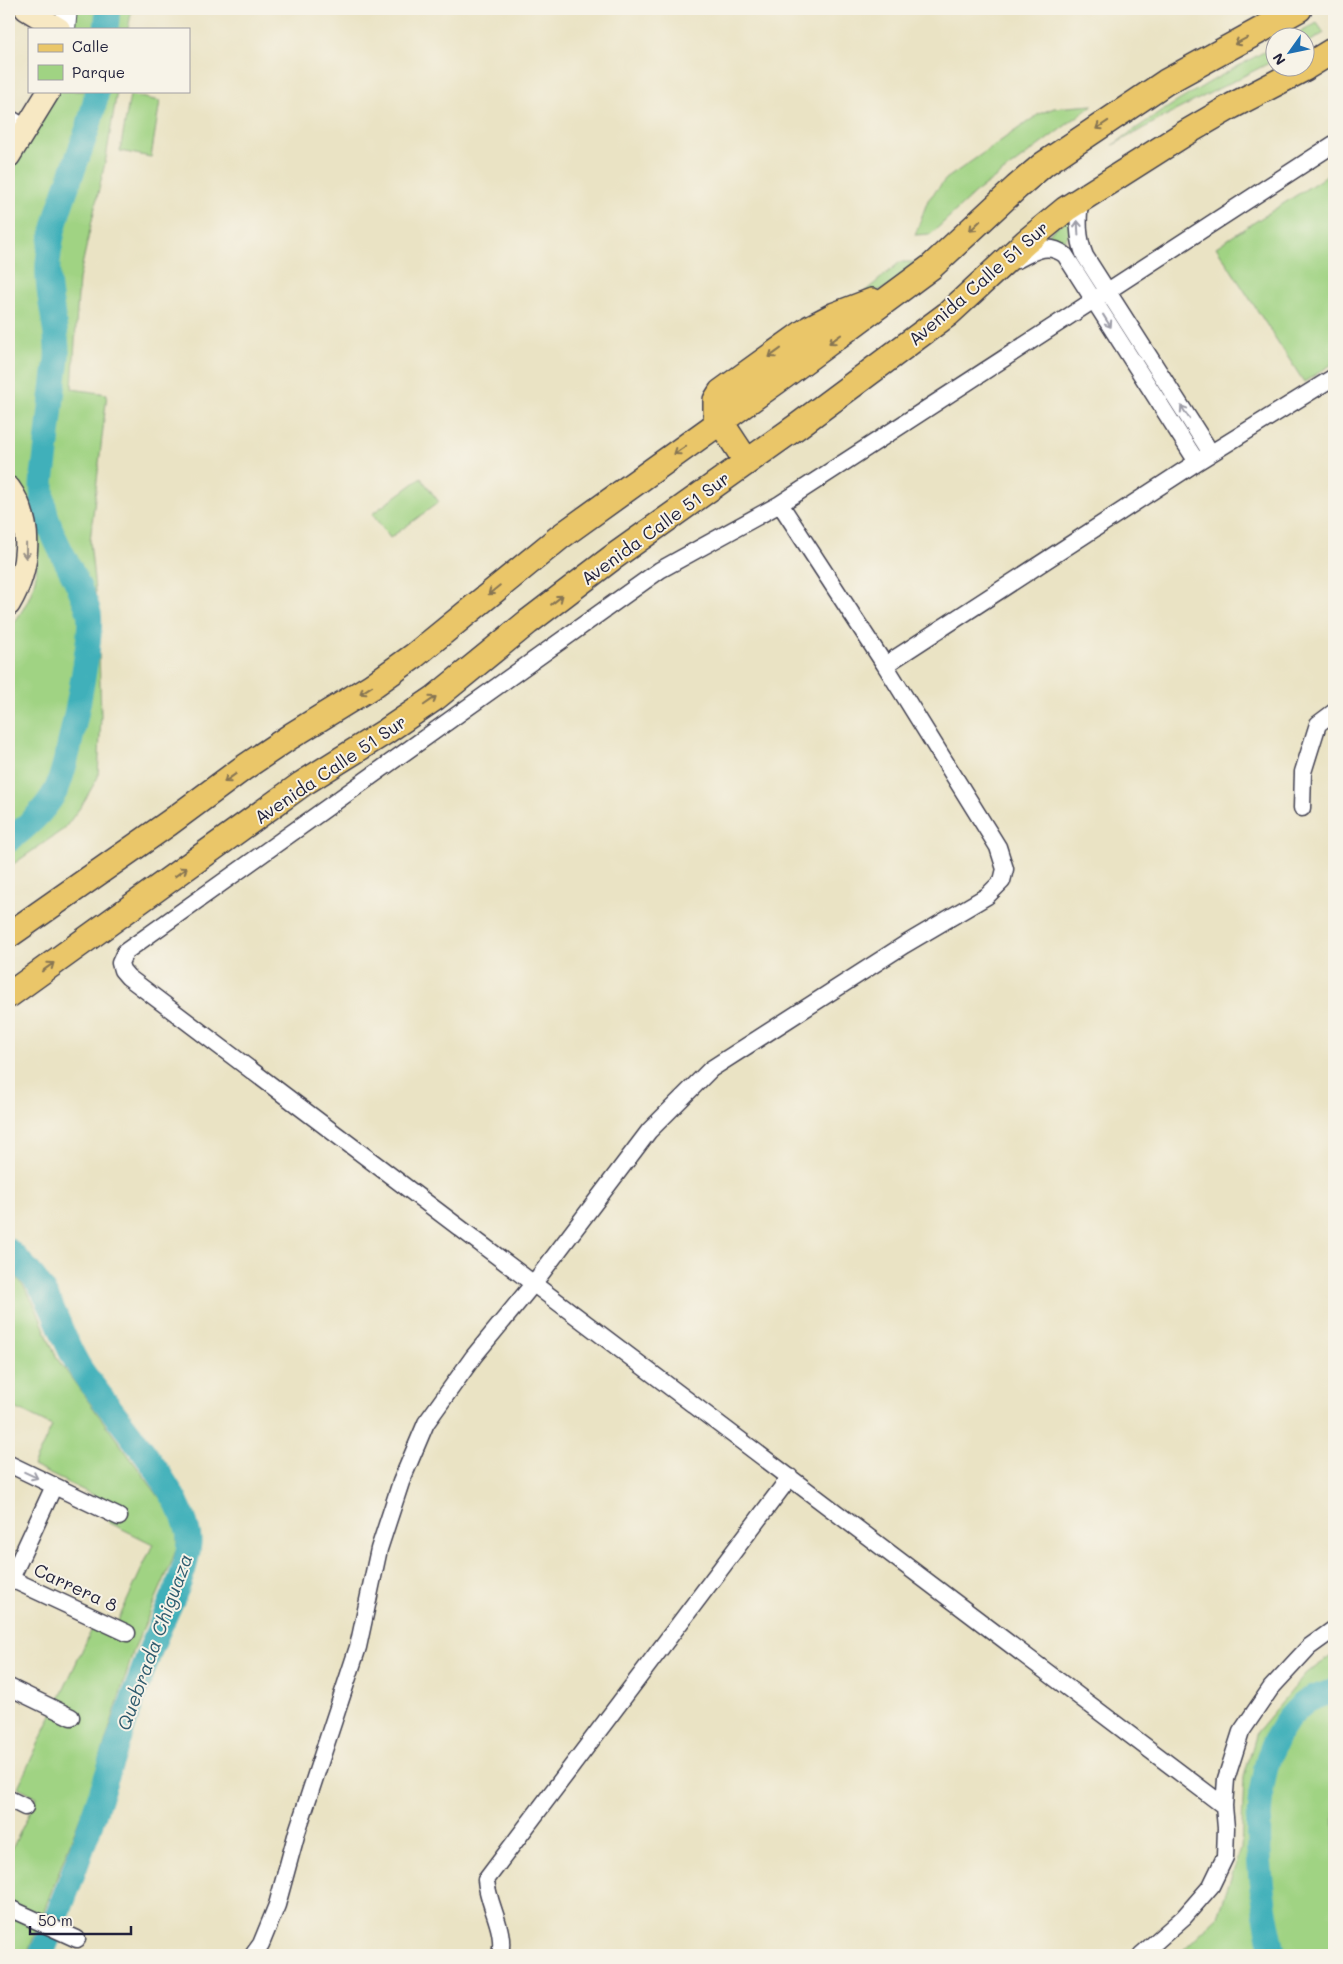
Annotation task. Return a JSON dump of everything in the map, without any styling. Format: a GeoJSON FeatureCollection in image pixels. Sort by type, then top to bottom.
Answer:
{"type":"FeatureCollection","features":[{"type":"Feature","properties":{"kind":"main road"},"geometry":{"type":"LineString","coordinates":[[26,9],[57,28]]}},
{"type":"Feature","properties":{"kind":"main road"},"geometry":{"type":"LineString","coordinates":[[747,462],[720,422],[715,408],[716,400],[734,382],[822,321],[896,293],[930,267],[1017,186],[1044,164],[1166,82],[1298,9]]}},
{"type":"Feature","properties":{"kind":"main road","name":"Avenida Calle 51 Sur"},"geometry":{"type":"LineString","coordinates":[[1316,61],[1334,50]]}},
{"type":"Feature","properties":{"kind":"main road","name":"Avenida Calle 51 Sur"},"geometry":{"type":"LineString","coordinates":[[9,995],[302,784],[386,732],[435,698],[528,622],[612,558],[747,462],[942,318],[1051,220],[1080,199],[1232,106],[1284,78]]}},
{"type":"Feature","properties":{"kind":"main road"},"geometry":{"type":"LineString","coordinates":[[9,156],[17,123],[48,92]]}},
{"type":"Feature","properties":{"kind":"main road"},"geometry":{"type":"LineString","coordinates":[[9,935],[242,769],[372,686],[443,633],[560,537],[720,422]]}},
{"type":"Feature","properties":{"kind":"main road"},"geometry":{"type":"LineString","coordinates":[[9,488],[16,502],[26,538],[27,555],[24,570],[11,600]]}},
{"type":"Feature","properties":{"kind":"street"},"geometry":{"type":"LineString","coordinates":[[65,28],[67,9]]}},
{"type":"Feature","properties":{"kind":"street"},"geometry":{"type":"LineString","coordinates":[[1224,1806],[534,1282],[128,977],[122,970],[120,963],[133,946],[660,570],[780,504],[1334,144]]}},
{"type":"Feature","properties":{"kind":"street"},"geometry":{"type":"LineString","coordinates":[[1080,199],[1078,218],[1080,246],[1100,295],[1197,462]]}},
{"type":"Feature","properties":{"kind":"street"},"geometry":{"type":"LineString","coordinates":[[985,279],[1040,248],[1058,250],[1065,255],[1100,295],[1211,453]]}},
{"type":"Feature","properties":{"kind":"street"},"geometry":{"type":"LineString","coordinates":[[885,666],[1197,462],[1334,377]]}},
{"type":"Feature","properties":{"kind":"street"},"geometry":{"type":"LineString","coordinates":[[253,1955],[261,1944],[277,1905],[297,1832],[358,1647],[379,1549],[401,1482],[426,1423],[474,1356],[534,1282],[649,1131],[711,1069],[904,945],[987,896],[1002,881],[1005,868],[998,847],[885,666],[780,504]]}},
{"type":"Feature","properties":{"kind":"street"},"geometry":{"type":"LineString","coordinates":[[1302,808],[1303,772],[1318,724],[1334,712]]}},
{"type":"Feature","properties":{"kind":"street"},"geometry":{"type":"LineString","coordinates":[[9,1464],[119,1516]]}},
{"type":"Feature","properties":{"kind":"street"},"geometry":{"type":"LineString","coordinates":[[500,1955],[502,1948],[500,1933],[486,1891],[486,1880],[790,1477]]}},
{"type":"Feature","properties":{"kind":"street"},"geometry":{"type":"LineString","coordinates":[[9,1580],[54,1486]]}},
{"type":"Feature","properties":{"kind":"street","name":"Carrera 8"},"geometry":{"type":"LineString","coordinates":[[9,1580],[127,1633]]}},
{"type":"Feature","properties":{"kind":"street"},"geometry":{"type":"LineString","coordinates":[[1141,1955],[1184,1917],[1211,1886],[1225,1857],[1226,1828],[1224,1806],[1226,1779],[1241,1732],[1271,1688],[1309,1647],[1334,1629]]}},
{"type":"Feature","properties":{"kind":"street"},"geometry":{"type":"LineString","coordinates":[[9,1687],[71,1717]]}},
{"type":"Feature","properties":{"kind":"street"},"geometry":{"type":"LineString","coordinates":[[9,1799],[25,1807]]}},
{"type":"Feature","properties":{"kind":"street"},"geometry":{"type":"LineString","coordinates":[[9,1908],[74,1938]]}},
{"type":"Feature","properties":{"kind":"green space"},"geometry":{"type":"Polygon","coordinates":[[[74,9],[132,9],[128,28],[72,28],[74,9]]]}},
{"type":"Feature","properties":{"kind":"green space"},"geometry":{"type":"Polygon","coordinates":[[[1317,23],[1324,33],[1316,38],[1316,28],[1308,28],[1317,23]]]}},
{"type":"Feature","properties":{"kind":"green space"},"geometry":{"type":"Polygon","coordinates":[[[1266,51],[1266,65],[1113,145],[1192,92],[1266,51]]]}},
{"type":"Feature","properties":{"kind":"green space"},"geometry":{"type":"Polygon","coordinates":[[[56,92],[117,92],[106,158],[79,279],[72,389],[107,394],[90,541],[98,620],[101,716],[98,777],[82,805],[64,829],[9,867],[9,631],[25,606],[33,586],[37,555],[31,524],[14,479],[9,473],[9,171],[56,92]]]}},
{"type":"Feature","properties":{"kind":"green space"},"geometry":{"type":"Polygon","coordinates":[[[130,95],[160,101],[151,157],[120,151],[130,95]]]}},
{"type":"Feature","properties":{"kind":"green space"},"geometry":{"type":"Polygon","coordinates":[[[1093,105],[975,193],[931,234],[915,235],[928,200],[946,179],[1039,114],[1054,108],[1093,105]]]}},
{"type":"Feature","properties":{"kind":"green space"},"geometry":{"type":"Polygon","coordinates":[[[1334,171],[1334,363],[1304,382],[1216,247],[1334,171]]]}},
{"type":"Feature","properties":{"kind":"green space"},"geometry":{"type":"Polygon","coordinates":[[[1072,213],[1070,232],[1064,240],[1060,243],[1036,246],[1072,213]]]}},
{"type":"Feature","properties":{"kind":"green space"},"geometry":{"type":"Polygon","coordinates":[[[925,258],[894,285],[856,299],[900,262],[915,262],[925,258]]]}},
{"type":"Feature","properties":{"kind":"green space"},"geometry":{"type":"Polygon","coordinates":[[[421,478],[439,502],[390,538],[372,514],[421,478]]]}},
{"type":"Feature","properties":{"kind":"green space"},"geometry":{"type":"Polygon","coordinates":[[[9,1269],[26,1290],[38,1312],[58,1360],[171,1513],[177,1530],[177,1547],[171,1564],[134,1649],[90,1791],[27,1955],[9,1955],[9,1855],[37,1797],[18,1787],[93,1627],[111,1636],[153,1544],[108,1522],[116,1506],[33,1466],[52,1426],[9,1405],[9,1343],[11,1339],[9,1338],[9,1269]]]}},
{"type":"Feature","properties":{"kind":"green space"},"geometry":{"type":"Polygon","coordinates":[[[1334,1654],[1334,1955],[1178,1955],[1218,1916],[1241,1849],[1244,1777],[1257,1732],[1306,1674],[1334,1654]]]}},
{"type":"Feature","properties":{"kind":"waterway","name":"Quebrada Chiguaza"},"geometry":{"type":"LineString","coordinates":[[106,28],[108,9]]}},
{"type":"Feature","properties":{"kind":"waterway","name":"Quebrada Chiguaza"},"geometry":{"type":"LineString","coordinates":[[9,840],[35,818],[55,792],[66,759],[84,674],[89,613],[84,597],[48,520],[44,504],[42,479],[57,357],[48,285],[51,241],[63,197],[86,134],[97,92]]}},
{"type":"Feature","properties":{"kind":"waterway","name":"Quebrada Chiguaza"},"geometry":{"type":"LineString","coordinates":[[9,1251],[37,1281],[82,1371],[163,1480],[177,1504],[186,1525],[189,1543],[187,1557],[178,1585],[149,1654],[84,1843],[41,1955]]}},
{"type":"Feature","properties":{"kind":"waterway"},"geometry":{"type":"LineString","coordinates":[[1274,1955],[1268,1927],[1259,1858],[1259,1821],[1262,1785],[1271,1752],[1285,1724],[1306,1702],[1334,1691]]}}]}
